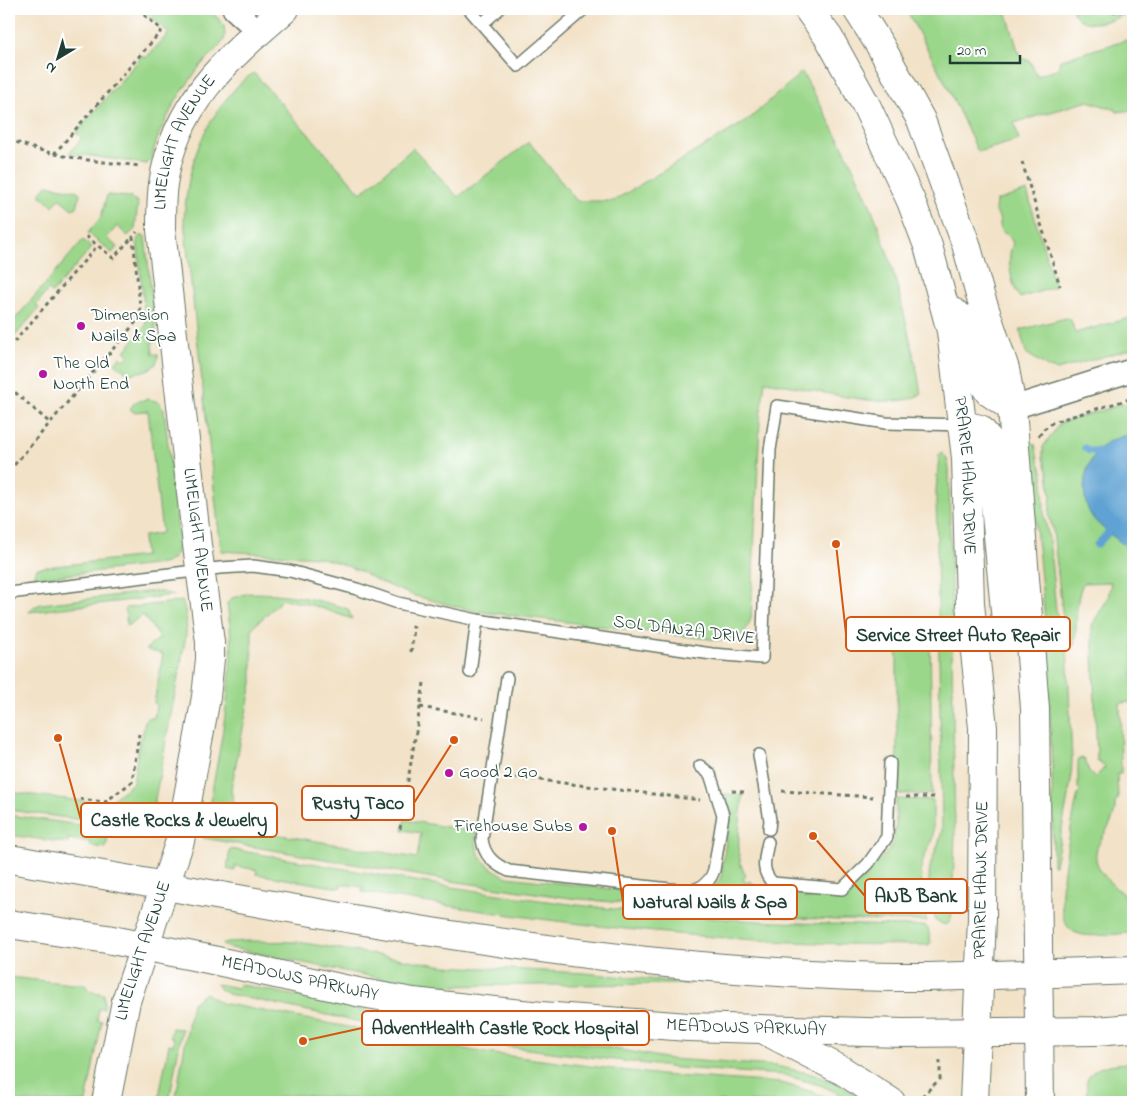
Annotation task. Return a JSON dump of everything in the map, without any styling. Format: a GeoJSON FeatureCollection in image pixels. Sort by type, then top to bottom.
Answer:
{"type":"FeatureCollection","features":[{"type":"Feature","properties":{"kind":"street"},"geometry":{"type":"LineString","coordinates":[[234,9],[258,32]]}},
{"type":"Feature","properties":{"kind":"street","name":"LIMELIGHT AVENUE"},"geometry":{"type":"LineString","coordinates":[[106,1102],[126,1001],[180,841],[198,744],[210,659],[210,642],[161,230],[163,184],[176,136],[195,99],[218,70],[285,9]]}},
{"type":"Feature","properties":{"kind":"street","name":"PRAIRIE HAWK DRIVE"},"geometry":{"type":"LineString","coordinates":[[808,9],[829,38],[843,63],[866,105],[898,172],[928,246],[951,331],[966,458],[970,604],[983,728],[981,975],[974,1102]]}},
{"type":"Feature","properties":{"kind":"street"},"geometry":{"type":"LineString","coordinates":[[857,9],[920,120],[966,244],[980,295],[1005,369],[1012,408],[1036,719],[1040,1102]]}},
{"type":"Feature","properties":{"kind":"street"},"geometry":{"type":"LineString","coordinates":[[945,305],[967,322],[980,378],[989,392],[1012,408]]}},
{"type":"Feature","properties":{"kind":"street"},"geometry":{"type":"LineString","coordinates":[[1012,408],[1133,370]]}},
{"type":"Feature","properties":{"kind":"street"},"geometry":{"type":"LineString","coordinates":[[963,425],[980,429],[988,440],[1006,621],[1030,643]]}},
{"type":"Feature","properties":{"kind":"street"},"geometry":{"type":"LineString","coordinates":[[9,859],[421,931],[583,954],[669,963],[852,975],[928,976],[1133,970]]}},
{"type":"Feature","properties":{"kind":"street","name":"MEADOWS PARKWAY"},"geometry":{"type":"LineString","coordinates":[[9,924],[97,937],[362,993],[414,1002],[541,1016],[688,1027],[894,1033],[1096,1032],[1133,1028]]}},
{"type":"Feature","properties":{"kind":"street"},"geometry":{"type":"LineString","coordinates":[[762,1029],[842,1071],[891,1102]]}},
{"type":"Feature","properties":{"kind":"lane"},"geometry":{"type":"LineString","coordinates":[[469,9],[518,66],[584,9]]}},
{"type":"Feature","properties":{"kind":"lane"},"geometry":{"type":"LineString","coordinates":[[483,23],[500,9]]}},
{"type":"Feature","properties":{"kind":"lane","name":"SOL DANZA DRIVE"},"geometry":{"type":"LineString","coordinates":[[9,593],[200,570],[253,566],[290,571],[357,589],[398,603],[477,620],[712,654],[762,658],[770,450],[777,406],[886,423],[963,425]]}},
{"type":"Feature","properties":{"kind":"lane"},"geometry":{"type":"LineString","coordinates":[[470,672],[477,620]]}},
{"type":"Feature","properties":{"kind":"lane"},"geometry":{"type":"LineString","coordinates":[[507,678],[482,839],[483,848],[488,857],[497,865],[509,871],[690,891],[699,888],[712,877],[723,814],[710,774],[700,766]]}},
{"type":"Feature","properties":{"kind":"lane"},"geometry":{"type":"LineString","coordinates":[[759,755],[770,820],[769,829]]}},
{"type":"Feature","properties":{"kind":"lane"},"geometry":{"type":"LineString","coordinates":[[768,842],[764,869],[767,877],[773,883],[842,889],[868,864],[887,838],[890,763]]}},
{"type":"Feature","properties":{"kind":"path"},"geometry":{"type":"LineString","coordinates":[[54,154],[162,30],[137,9]]}},
{"type":"Feature","properties":{"kind":"path"},"geometry":{"type":"LineString","coordinates":[[1104,9],[1117,12],[1130,9]]}},
{"type":"Feature","properties":{"kind":"path"},"geometry":{"type":"LineString","coordinates":[[9,139],[32,149],[70,158],[144,166]]}},
{"type":"Feature","properties":{"kind":"path"},"geometry":{"type":"LineString","coordinates":[[1022,162],[1060,286]]}},
{"type":"Feature","properties":{"kind":"path"},"geometry":{"type":"LineString","coordinates":[[86,236],[113,258],[140,229]]}},
{"type":"Feature","properties":{"kind":"path"},"geometry":{"type":"LineString","coordinates":[[9,471],[141,316],[133,237]]}},
{"type":"Feature","properties":{"kind":"path"},"geometry":{"type":"LineString","coordinates":[[9,348],[97,246]]}},
{"type":"Feature","properties":{"kind":"path"},"geometry":{"type":"LineString","coordinates":[[9,387],[50,423]]}},
{"type":"Feature","properties":{"kind":"path"},"geometry":{"type":"LineString","coordinates":[[1039,437],[1044,429],[1053,422],[1133,398]]}},
{"type":"Feature","properties":{"kind":"path"},"geometry":{"type":"LineString","coordinates":[[411,652],[414,628],[412,626]]}},
{"type":"Feature","properties":{"kind":"path"},"geometry":{"type":"LineString","coordinates":[[400,830],[424,683]]}},
{"type":"Feature","properties":{"kind":"path"},"geometry":{"type":"LineString","coordinates":[[420,708],[491,719]]}},
{"type":"Feature","properties":{"kind":"path"},"geometry":{"type":"LineString","coordinates":[[80,799],[105,802],[132,782],[139,734]]}},
{"type":"Feature","properties":{"kind":"path"},"geometry":{"type":"LineString","coordinates":[[508,776],[700,800],[700,793]]}},
{"type":"Feature","properties":{"kind":"path"},"geometry":{"type":"LineString","coordinates":[[782,791],[877,798]]}},
{"type":"Feature","properties":{"kind":"path"},"geometry":{"type":"LineString","coordinates":[[904,797],[938,797]]}},
{"type":"Feature","properties":{"kind":"path"},"geometry":{"type":"LineString","coordinates":[[915,1102],[940,1079],[940,1051]]}},
{"type":"Feature","properties":{"kind":"green space"},"geometry":{"type":"Polygon","coordinates":[[[142,9],[209,9],[224,25],[224,40],[200,66],[176,100],[159,134],[151,159],[147,164],[69,153],[82,138],[76,133],[142,56],[146,58],[169,33],[142,9]]]}},
{"type":"Feature","properties":{"kind":"green space"},"geometry":{"type":"Polygon","coordinates":[[[906,9],[1010,9],[1007,14],[1019,54],[1021,58],[1030,61],[1037,76],[1058,69],[1060,60],[1133,38],[1133,110],[1117,112],[1116,110],[1088,101],[1014,123],[1019,140],[978,152],[948,88],[906,9]]]}},
{"type":"Feature","properties":{"kind":"green space"},"geometry":{"type":"Polygon","coordinates":[[[1072,9],[1094,9],[1099,11],[1102,9],[1114,15],[1130,13],[1098,23],[1090,23],[1077,17],[1072,9]]]}},
{"type":"Feature","properties":{"kind":"green space"},"geometry":{"type":"Polygon","coordinates":[[[802,72],[848,157],[876,221],[889,257],[899,294],[921,394],[907,399],[889,401],[868,400],[765,381],[760,419],[751,619],[739,637],[718,640],[474,611],[415,596],[382,583],[360,571],[317,557],[221,551],[184,220],[191,173],[206,130],[224,102],[245,79],[254,73],[361,193],[413,148],[458,197],[529,142],[577,201],[613,201],[748,120],[802,72]]]}},
{"type":"Feature","properties":{"kind":"green space"},"geometry":{"type":"Polygon","coordinates":[[[47,185],[78,191],[80,194],[77,207],[72,209],[60,199],[53,206],[41,196],[41,192],[47,185]]]}},
{"type":"Feature","properties":{"kind":"green space"},"geometry":{"type":"Polygon","coordinates":[[[1027,191],[1055,287],[1020,298],[1013,284],[1010,272],[1010,254],[1013,243],[1009,236],[1001,231],[999,217],[995,210],[996,201],[1027,191]]]}},
{"type":"Feature","properties":{"kind":"green space"},"geometry":{"type":"Polygon","coordinates":[[[107,195],[129,197],[138,202],[135,229],[128,236],[117,226],[107,238],[117,247],[112,253],[88,233],[101,217],[107,195]]]}},
{"type":"Feature","properties":{"kind":"green space"},"geometry":{"type":"Polygon","coordinates":[[[140,236],[145,236],[157,341],[152,342],[153,354],[158,354],[158,360],[149,369],[129,374],[115,363],[120,357],[124,360],[129,355],[125,351],[146,325],[137,240],[140,236]]]}},
{"type":"Feature","properties":{"kind":"green space"},"geometry":{"type":"Polygon","coordinates":[[[83,240],[92,247],[52,293],[48,290],[36,305],[39,308],[9,343],[9,326],[83,240]]]}},
{"type":"Feature","properties":{"kind":"green space"},"geometry":{"type":"Polygon","coordinates":[[[1133,317],[1133,348],[1057,370],[1049,368],[1026,353],[1020,330],[1066,318],[1071,320],[1075,333],[1133,317]]]}},
{"type":"Feature","properties":{"kind":"green space"},"geometry":{"type":"Polygon","coordinates":[[[148,399],[159,402],[164,409],[179,537],[175,556],[162,564],[36,577],[34,574],[37,568],[145,556],[144,536],[162,533],[148,411],[133,412],[130,409],[135,402],[148,399]]]}},
{"type":"Feature","properties":{"kind":"green space"},"geometry":{"type":"Polygon","coordinates":[[[1133,401],[1133,702],[1120,703],[1121,774],[1117,774],[1118,799],[1115,803],[1114,814],[1110,824],[1096,851],[1096,860],[1101,871],[1112,884],[1133,900],[1133,933],[1089,936],[1076,933],[1065,922],[1062,912],[1063,879],[1078,793],[1081,791],[1078,788],[1078,761],[1080,758],[1085,759],[1089,772],[1095,778],[1105,767],[1097,761],[1092,625],[1108,598],[1111,582],[1083,583],[1077,606],[1074,646],[1063,618],[1053,530],[1049,516],[1051,496],[1048,473],[1043,458],[1043,447],[1060,423],[1133,401]]]}},
{"type":"Feature","properties":{"kind":"green space"},"geometry":{"type":"Polygon","coordinates":[[[1031,443],[1035,444],[1043,473],[1044,516],[1049,539],[1056,610],[1067,644],[1072,760],[1071,781],[1055,865],[1053,865],[1052,768],[1046,631],[1029,453],[1031,443]]]}},
{"type":"Feature","properties":{"kind":"green space"},"geometry":{"type":"Polygon","coordinates":[[[942,453],[947,458],[949,469],[955,836],[952,906],[949,906],[948,912],[952,913],[950,922],[946,925],[937,922],[935,919],[929,877],[931,863],[942,828],[936,491],[939,455],[942,453]]]}},
{"type":"Feature","properties":{"kind":"green space"},"geometry":{"type":"Polygon","coordinates":[[[156,591],[175,595],[29,612],[33,607],[41,604],[156,591]]]}},
{"type":"Feature","properties":{"kind":"green space"},"geometry":{"type":"Polygon","coordinates":[[[249,593],[287,595],[323,602],[348,609],[352,619],[315,606],[283,599],[252,628],[252,683],[231,789],[234,803],[240,815],[256,829],[263,832],[417,858],[421,833],[403,830],[405,820],[476,832],[477,848],[483,860],[487,865],[507,877],[690,898],[712,889],[721,877],[729,817],[725,794],[743,795],[739,848],[742,868],[746,876],[743,879],[747,883],[750,881],[769,890],[805,894],[804,898],[811,898],[811,894],[835,895],[850,890],[892,847],[896,826],[896,799],[933,800],[933,837],[923,860],[921,870],[923,905],[927,921],[836,920],[744,915],[570,898],[451,881],[203,838],[227,702],[231,643],[227,603],[232,598],[249,593]]]}},
{"type":"Feature","properties":{"kind":"green space"},"geometry":{"type":"Polygon","coordinates":[[[182,601],[186,621],[185,641],[148,829],[9,810],[9,792],[106,804],[133,783],[140,738],[142,738],[145,720],[147,718],[154,718],[156,704],[154,703],[163,654],[147,650],[160,638],[143,615],[127,626],[125,608],[182,601]]]}},
{"type":"Feature","properties":{"kind":"green space"},"geometry":{"type":"Polygon","coordinates":[[[898,624],[930,624],[932,794],[897,794],[897,644],[905,644],[905,630],[898,630],[898,624]]]}},
{"type":"Feature","properties":{"kind":"green space"},"geometry":{"type":"Polygon","coordinates":[[[9,815],[109,829],[106,848],[90,846],[91,842],[68,839],[68,843],[9,835],[9,815]]]}},
{"type":"Feature","properties":{"kind":"green space"},"geometry":{"type":"Polygon","coordinates":[[[230,849],[377,875],[575,905],[674,915],[774,922],[925,926],[928,928],[931,943],[928,945],[785,942],[644,931],[503,914],[362,892],[363,887],[341,884],[340,888],[256,874],[257,870],[235,866],[235,871],[227,869],[230,849]]]}},
{"type":"Feature","properties":{"kind":"green space"},"geometry":{"type":"Polygon","coordinates":[[[249,941],[298,942],[445,966],[584,973],[690,984],[417,986],[226,947],[222,944],[249,941]]]}},
{"type":"Feature","properties":{"kind":"green space"},"geometry":{"type":"Polygon","coordinates":[[[9,977],[84,984],[90,991],[104,994],[104,1009],[99,1008],[97,1020],[102,1021],[86,1102],[9,1102],[9,977]]]}},
{"type":"Feature","properties":{"kind":"green space"},"geometry":{"type":"Polygon","coordinates":[[[216,984],[238,988],[239,984],[447,1026],[584,1043],[670,1059],[776,1066],[812,1074],[837,1083],[869,1102],[853,1102],[820,1085],[784,1075],[678,1068],[488,1044],[398,1030],[228,994],[220,990],[216,984]]]}},
{"type":"Feature","properties":{"kind":"green space"},"geometry":{"type":"Polygon","coordinates":[[[205,993],[221,1003],[486,1053],[661,1075],[781,1083],[813,1092],[837,1102],[388,1102],[297,1095],[282,1096],[266,1102],[175,1102],[192,1003],[205,993]]]}},
{"type":"Feature","properties":{"kind":"green space"},"geometry":{"type":"Polygon","coordinates":[[[172,1028],[182,1029],[169,1102],[158,1102],[169,1044],[173,1045],[174,1039],[170,1037],[172,1028]]]}},
{"type":"Feature","properties":{"kind":"green space"},"geometry":{"type":"Polygon","coordinates":[[[1133,1063],[1133,1102],[1087,1102],[1087,1081],[1094,1072],[1104,1066],[1133,1063]]]}},
{"type":"Feature","properties":{"kind":"water"},"geometry":{"type":"Polygon","coordinates":[[[1133,433],[1133,549],[1129,549],[1094,520],[1087,506],[1084,486],[1089,466],[1100,448],[1108,442],[1133,433]]]}},
{"type":"Feature","properties":{"kind":"waterway"},"geometry":{"type":"LineString","coordinates":[[1085,448],[1089,451],[1099,451],[1103,459]]}},
{"type":"Feature","properties":{"kind":"waterway"},"geometry":{"type":"LineString","coordinates":[[1097,545],[1115,525]]}},
{"type":"Feature","properties":{"kind":"place","name":"Dimension Nails & Spa"},"geometry":{"type":"Point","coordinates":[81,326]}},
{"type":"Feature","properties":{"kind":"place","name":"The Old North End"},"geometry":{"type":"Point","coordinates":[43,374]}},
{"type":"Feature","properties":{"kind":"place","name":"Service Street Auto Repair"},"geometry":{"type":"Point","coordinates":[836,544]}},
{"type":"Feature","properties":{"kind":"place","name":"Castle Rocks & Jewelry"},"geometry":{"type":"Point","coordinates":[58,738]}},
{"type":"Feature","properties":{"kind":"place","name":"Rusty Taco"},"geometry":{"type":"Point","coordinates":[454,740]}},
{"type":"Feature","properties":{"kind":"place","name":"Good 2 Go"},"geometry":{"type":"Point","coordinates":[449,773]}},
{"type":"Feature","properties":{"kind":"place","name":"Firehouse Subs"},"geometry":{"type":"Point","coordinates":[583,827]}},
{"type":"Feature","properties":{"kind":"place","name":"Natural Nails & Spa"},"geometry":{"type":"Point","coordinates":[612,831]}},
{"type":"Feature","properties":{"kind":"place","name":"ANB Bank"},"geometry":{"type":"Point","coordinates":[813,836]}},
{"type":"Feature","properties":{"kind":"place","name":"AdventHealth Castle Rock Hospital"},"geometry":{"type":"Point","coordinates":[303,1041]}}]}
